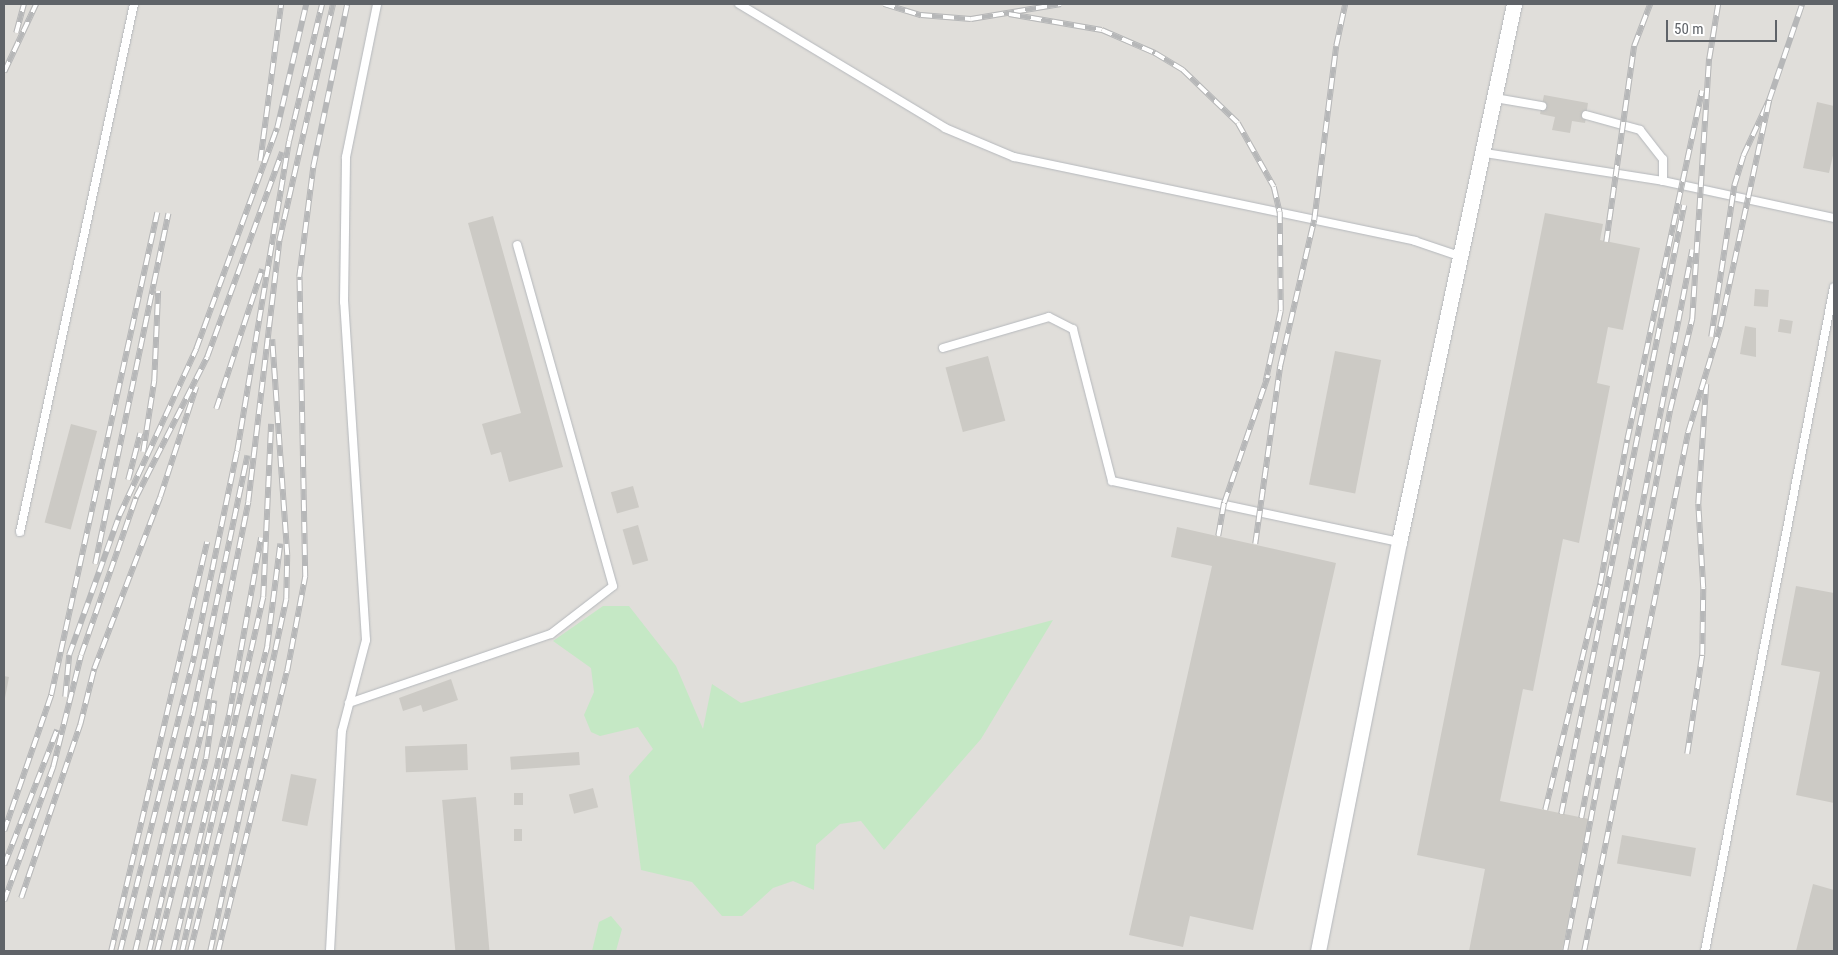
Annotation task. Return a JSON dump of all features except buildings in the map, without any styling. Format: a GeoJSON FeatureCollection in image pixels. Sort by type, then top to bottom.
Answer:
{"type":"FeatureCollection","features":[{"type":"Feature","properties":{"kind":"street"},"geometry":{"type":"LineString","coordinates":[[1318,951],[1399,542],[1485,154],[1514,4]]}},
{"type":"Feature","properties":{"kind":"lane"},"geometry":{"type":"LineString","coordinates":[[20,532],[134,4]]}},
{"type":"Feature","properties":{"kind":"lane"},"geometry":{"type":"LineString","coordinates":[[330,951],[342,731],[366,640],[344,302],[346,157],[376,4]]}},
{"type":"Feature","properties":{"kind":"lane"},"geometry":{"type":"LineString","coordinates":[[739,4],[945,128],[1014,157],[1415,241],[1462,257]]}},
{"type":"Feature","properties":{"kind":"lane"},"geometry":{"type":"LineString","coordinates":[[1495,98],[1542,106]]}},
{"type":"Feature","properties":{"kind":"lane"},"geometry":{"type":"LineString","coordinates":[[1586,115],[1640,130],[1664,158],[1663,181]]}},
{"type":"Feature","properties":{"kind":"lane"},"geometry":{"type":"LineString","coordinates":[[1485,154],[1663,181],[1834,218]]}},
{"type":"Feature","properties":{"kind":"lane"},"geometry":{"type":"LineString","coordinates":[[349,703],[551,634],[613,586],[517,245]]}},
{"type":"Feature","properties":{"kind":"lane"},"geometry":{"type":"LineString","coordinates":[[1705,951],[1834,287]]}},
{"type":"Feature","properties":{"kind":"lane"},"geometry":{"type":"LineString","coordinates":[[943,348],[1049,316],[1073,329],[1112,481],[1399,542]]}},
{"type":"Feature","properties":{"kind":"shaded area"},"geometry":{"type":"Polygon","coordinates":[[[4,4],[1834,4],[1834,951],[4,951],[4,4]]]}},
{"type":"Feature","properties":{"kind":"green space"},"geometry":{"type":"Polygon","coordinates":[[[603,606],[629,606],[676,666],[703,729],[712,684],[741,703],[1053,620],[981,739],[884,850],[861,821],[840,824],[816,845],[814,890],[793,881],[773,888],[742,916],[722,916],[692,882],[641,870],[629,776],[653,749],[638,727],[600,736],[591,732],[584,715],[594,692],[591,668],[553,641],[603,606]]]}},
{"type":"Feature","properties":{"kind":"green space"},"geometry":{"type":"Polygon","coordinates":[[[611,916],[622,929],[616,951],[592,951],[599,922],[611,916]]]}},
{"type":"Feature","properties":{"kind":"railway"},"geometry":{"type":"LineString","coordinates":[[16,33],[24,4]]}},
{"type":"Feature","properties":{"kind":"railway"},"geometry":{"type":"LineString","coordinates":[[4,72],[36,4]]}},
{"type":"Feature","properties":{"kind":"railway"},"geometry":{"type":"LineString","coordinates":[[260,161],[281,4]]}},
{"type":"Feature","properties":{"kind":"railway"},"geometry":{"type":"LineString","coordinates":[[65,697],[69,655],[119,516],[196,349],[277,128],[306,4]]}},
{"type":"Feature","properties":{"kind":"railway"},"geometry":{"type":"LineString","coordinates":[[120,951],[194,656],[237,451],[289,141],[322,4]]}},
{"type":"Feature","properties":{"kind":"railway"},"geometry":{"type":"LineString","coordinates":[[149,951],[204,721],[248,502],[279,241],[333,4]]}},
{"type":"Feature","properties":{"kind":"railway"},"geometry":{"type":"LineString","coordinates":[[218,951],[287,671],[305,577],[299,277],[313,167],[347,4]]}},
{"type":"Feature","properties":{"kind":"railway"},"geometry":{"type":"LineString","coordinates":[[884,4],[921,15],[971,19],[1061,4]]}},
{"type":"Feature","properties":{"kind":"railway"},"geometry":{"type":"LineString","coordinates":[[1255,544],[1280,366],[1314,220],[1336,46],[1345,4]]}},
{"type":"Feature","properties":{"kind":"railway"},"geometry":{"type":"LineString","coordinates":[[1606,242],[1634,46],[1650,4]]}},
{"type":"Feature","properties":{"kind":"railway"},"geometry":{"type":"LineString","coordinates":[[1565,951],[1670,410],[1692,319],[1709,59],[1718,4]]}},
{"type":"Feature","properties":{"kind":"railway"},"geometry":{"type":"LineString","coordinates":[[1711,337],[1734,186],[1743,156],[1769,100],[1802,4]]}},
{"type":"Feature","properties":{"kind":"railway"},"geometry":{"type":"LineString","coordinates":[[1009,14],[1102,30],[1155,53],[1183,70],[1238,123],[1274,187],[1280,212],[1281,311],[1266,381]]}},
{"type":"Feature","properties":{"kind":"railway"},"geometry":{"type":"LineString","coordinates":[[1545,810],[1600,584],[1627,440],[1702,91]]}},
{"type":"Feature","properties":{"kind":"railway"},"geometry":{"type":"LineString","coordinates":[[1584,951],[1688,432],[1720,327],[1769,100]]}},
{"type":"Feature","properties":{"kind":"railway"},"geometry":{"type":"LineString","coordinates":[[4,901],[53,767],[81,655],[136,497],[207,357],[282,152]]}},
{"type":"Feature","properties":{"kind":"railway"},"geometry":{"type":"LineString","coordinates":[[1561,814],[1684,205]]}},
{"type":"Feature","properties":{"kind":"railway"},"geometry":{"type":"LineString","coordinates":[[4,831],[51,695],[157,213]]}},
{"type":"Feature","properties":{"kind":"railway"},"geometry":{"type":"LineString","coordinates":[[95,564],[168,214]]}},
{"type":"Feature","properties":{"kind":"railway"},"geometry":{"type":"LineString","coordinates":[[1581,818],[1692,250]]}},
{"type":"Feature","properties":{"kind":"railway"},"geometry":{"type":"LineString","coordinates":[[216,409],[262,269]]}},
{"type":"Feature","properties":{"kind":"railway"},"geometry":{"type":"LineString","coordinates":[[143,452],[154,381],[158,291]]}},
{"type":"Feature","properties":{"kind":"railway"},"geometry":{"type":"LineString","coordinates":[[210,951],[286,599],[287,555],[272,340]]}},
{"type":"Feature","properties":{"kind":"railway"},"geometry":{"type":"LineString","coordinates":[[1218,536],[1224,503],[1268,375]]}},
{"type":"Feature","properties":{"kind":"railway"},"geometry":{"type":"LineString","coordinates":[[1687,754],[1702,655],[1703,588],[1698,504],[1706,384]]}},
{"type":"Feature","properties":{"kind":"railway"},"geometry":{"type":"LineString","coordinates":[[21,898],[80,725],[94,669],[160,497],[196,387]]}},
{"type":"Feature","properties":{"kind":"railway"},"geometry":{"type":"LineString","coordinates":[[182,951],[263,597],[271,424]]}},
{"type":"Feature","properties":{"kind":"railway"},"geometry":{"type":"LineString","coordinates":[[128,480],[140,434]]}},
{"type":"Feature","properties":{"kind":"railway"},"geometry":{"type":"LineString","coordinates":[[135,951],[193,713],[247,456]]}},
{"type":"Feature","properties":{"kind":"railway"},"geometry":{"type":"LineString","coordinates":[[173,951],[229,715],[261,538]]}},
{"type":"Feature","properties":{"kind":"railway"},"geometry":{"type":"LineString","coordinates":[[111,951],[207,542]]}},
{"type":"Feature","properties":{"kind":"railway"},"geometry":{"type":"LineString","coordinates":[[190,951],[267,646],[280,544]]}},
{"type":"Feature","properties":{"kind":"railway"},"geometry":{"type":"LineString","coordinates":[[157,951],[206,758],[214,701]]}},
{"type":"Feature","properties":{"kind":"railway"},"geometry":{"type":"LineString","coordinates":[[4,865],[57,730]]}}]}
